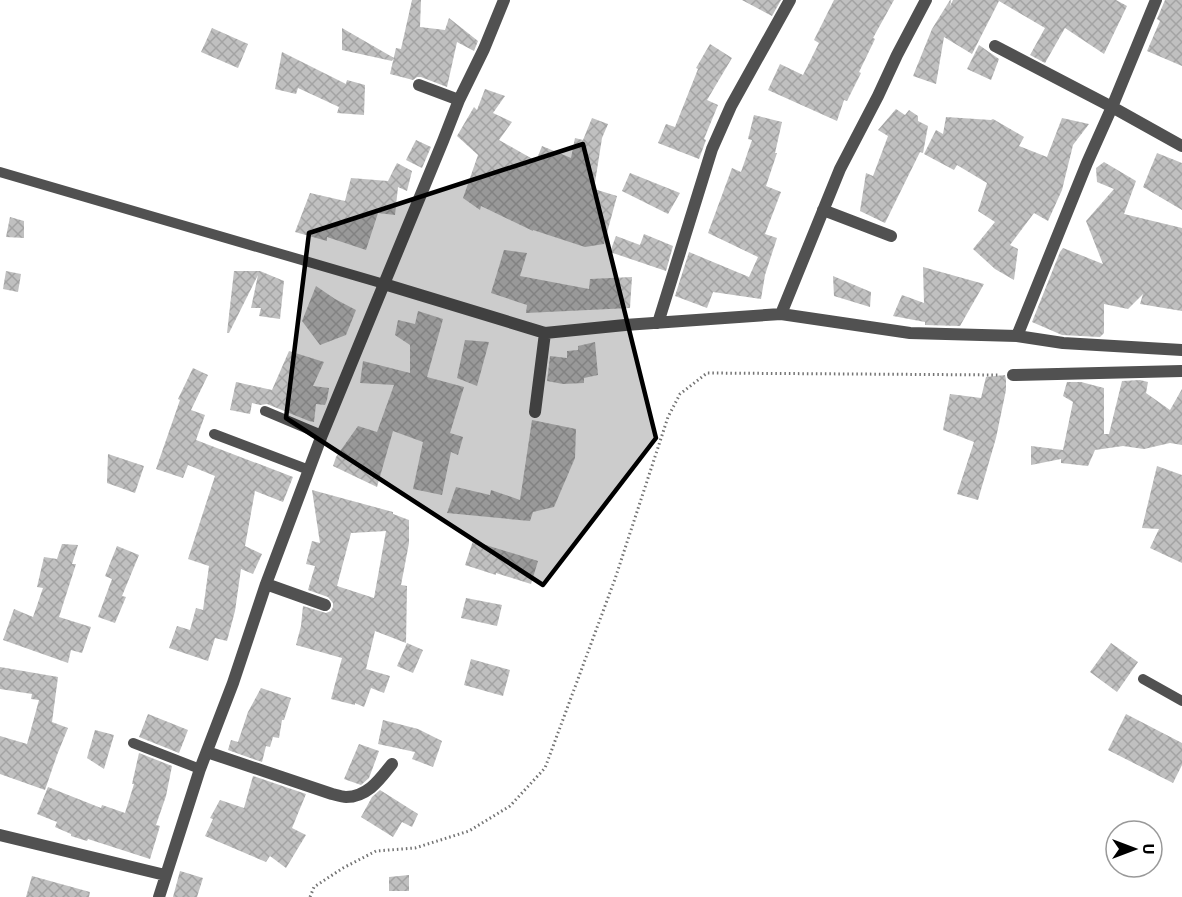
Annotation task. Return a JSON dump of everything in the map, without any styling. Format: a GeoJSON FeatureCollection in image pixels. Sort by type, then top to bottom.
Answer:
{"type":"FeatureCollection","features":[{"type":"Feature","properties":{"kind":"street"},"geometry":{"type":"LineString","coordinates":[[159,897],[200,769],[322,435],[459,100],[484,49],[504,0]]}},
{"type":"Feature","properties":{"kind":"street"},"geometry":{"type":"LineString","coordinates":[[658,323],[712,149],[731,106],[790,0]]}},
{"type":"Feature","properties":{"kind":"street"},"geometry":{"type":"LineString","coordinates":[[780,314],[840,169],[926,0]]}},
{"type":"Feature","properties":{"kind":"street"},"geometry":{"type":"LineString","coordinates":[[1017,336],[1156,0]]}},
{"type":"Feature","properties":{"kind":"street"},"geometry":{"type":"LineString","coordinates":[[995,46],[1182,146]]}},
{"type":"Feature","properties":{"kind":"street"},"geometry":{"type":"LineString","coordinates":[[419,85],[459,100]]}},
{"type":"Feature","properties":{"kind":"street"},"geometry":{"type":"LineString","coordinates":[[823,210],[891,237]]}},
{"type":"Feature","properties":{"kind":"street"},"geometry":{"type":"LineString","coordinates":[[384,284],[545,333],[780,314],[910,333],[1017,336],[1063,343],[1182,350]]}},
{"type":"Feature","properties":{"kind":"street"},"geometry":{"type":"LineString","coordinates":[[535,412],[545,333]]}},
{"type":"Feature","properties":{"kind":"street"},"geometry":{"type":"LineString","coordinates":[[1013,375],[1182,371]]}},
{"type":"Feature","properties":{"kind":"street"},"geometry":{"type":"LineString","coordinates":[[266,584],[325,605]]}},
{"type":"Feature","properties":{"kind":"street"},"geometry":{"type":"LineString","coordinates":[[207,752],[346,797],[361,794],[373,787],[392,764]]}},
{"type":"Feature","properties":{"kind":"street"},"geometry":{"type":"LineString","coordinates":[[0,835],[165,875]]}},
{"type":"Feature","properties":{"kind":"lane"},"geometry":{"type":"LineString","coordinates":[[0,172],[384,284]]}},
{"type":"Feature","properties":{"kind":"lane"},"geometry":{"type":"LineString","coordinates":[[265,411],[322,435]]}},
{"type":"Feature","properties":{"kind":"lane"},"geometry":{"type":"LineString","coordinates":[[214,434],[309,470]]}},
{"type":"Feature","properties":{"kind":"lane"},"geometry":{"type":"LineString","coordinates":[[1143,679],[1182,701]]}},
{"type":"Feature","properties":{"kind":"lane"},"geometry":{"type":"LineString","coordinates":[[133,743],[200,769]]}},
{"type":"Feature","properties":{"kind":"path"},"geometry":{"type":"LineString","coordinates":[[310,897],[314,887],[375,851],[415,848],[470,831],[510,806],[545,768],[615,579],[668,417],[680,394],[707,374],[1013,375]]}},
{"type":"Feature","properties":{"kind":"highlighted area"},"geometry":{"type":"Polygon","coordinates":[[[583,144],[656,438],[543,585],[286,418],[309,233],[583,144]]]}},
{"type":"Feature","properties":{"kind":"building"},"geometry":{"type":"Polygon","coordinates":[[[412,0],[421,0],[420,27],[445,30],[449,18],[478,41],[474,51],[457,42],[447,87],[421,77],[413,80],[390,74],[396,48],[401,49],[412,0]]]}},
{"type":"Feature","properties":{"kind":"building"},"geometry":{"type":"Polygon","coordinates":[[[742,0],[781,0],[772,16],[742,0]]]}},
{"type":"Feature","properties":{"kind":"building"},"geometry":{"type":"Polygon","coordinates":[[[834,0],[894,0],[873,38],[875,39],[859,72],[861,73],[847,101],[844,100],[837,121],[768,90],[780,64],[803,75],[819,43],[814,40],[834,0]]]}},
{"type":"Feature","properties":{"kind":"building"},"geometry":{"type":"Polygon","coordinates":[[[950,0],[950,6],[953,0],[1116,0],[1127,6],[1104,54],[1065,28],[1045,63],[1030,55],[1045,28],[999,1],[972,54],[944,37],[936,84],[913,76],[932,29],[950,0]]]}},
{"type":"Feature","properties":{"kind":"building"},"geometry":{"type":"Polygon","coordinates":[[[1165,0],[1182,0],[1182,66],[1147,51],[1160,21],[1157,19],[1165,0]]]}},
{"type":"Feature","properties":{"kind":"building"},"geometry":{"type":"Polygon","coordinates":[[[212,28],[248,44],[238,68],[201,52],[212,28]]]}},
{"type":"Feature","properties":{"kind":"building"},"geometry":{"type":"Polygon","coordinates":[[[342,28],[394,58],[392,61],[342,50],[342,28]]]}},
{"type":"Feature","properties":{"kind":"building"},"geometry":{"type":"Polygon","coordinates":[[[710,44],[732,58],[707,100],[718,105],[704,139],[706,140],[699,159],[658,143],[666,124],[675,127],[698,69],[696,68],[710,44]]]}},
{"type":"Feature","properties":{"kind":"building"},"geometry":{"type":"Polygon","coordinates":[[[979,45],[999,59],[991,80],[967,69],[979,45]]]}},
{"type":"Feature","properties":{"kind":"building"},"geometry":{"type":"Polygon","coordinates":[[[282,52],[346,84],[347,80],[365,85],[364,115],[337,113],[339,107],[298,88],[296,94],[275,89],[282,52]]]}},
{"type":"Feature","properties":{"kind":"building"},"geometry":{"type":"Polygon","coordinates":[[[485,89],[505,96],[493,113],[512,122],[499,140],[536,161],[542,146],[571,158],[575,138],[583,140],[592,118],[608,124],[602,138],[594,189],[617,196],[604,244],[585,247],[533,231],[481,206],[480,210],[463,198],[478,155],[457,136],[474,107],[477,110],[485,89]]]}},
{"type":"Feature","properties":{"kind":"building"},"geometry":{"type":"Polygon","coordinates":[[[896,109],[905,115],[909,110],[918,116],[918,121],[928,126],[923,153],[920,152],[885,223],[860,211],[866,173],[873,176],[888,136],[878,130],[896,109]]]}},
{"type":"Feature","properties":{"kind":"building"},"geometry":{"type":"Polygon","coordinates":[[[754,115],[782,122],[775,153],[777,153],[766,186],[781,192],[765,234],[777,238],[765,275],[761,299],[713,292],[707,308],[675,296],[689,252],[749,277],[758,257],[708,233],[732,168],[741,172],[752,140],[748,139],[754,115]]]}},
{"type":"Feature","properties":{"kind":"building"},"geometry":{"type":"Polygon","coordinates":[[[946,117],[993,119],[1024,137],[1019,146],[1047,157],[1062,118],[1089,124],[1073,145],[1062,190],[1048,221],[1034,213],[1010,245],[1018,249],[1014,280],[995,269],[973,249],[995,222],[978,211],[987,183],[957,165],[954,170],[924,154],[936,130],[943,134],[946,117]]]}},
{"type":"Feature","properties":{"kind":"building"},"geometry":{"type":"Polygon","coordinates":[[[416,140],[431,147],[422,168],[406,160],[416,140]]]}},
{"type":"Feature","properties":{"kind":"building"},"geometry":{"type":"Polygon","coordinates":[[[1157,153],[1182,163],[1182,210],[1143,187],[1157,153]]]}},
{"type":"Feature","properties":{"kind":"building"},"geometry":{"type":"Polygon","coordinates":[[[1104,162],[1136,181],[1124,214],[1182,228],[1182,311],[1140,304],[1143,294],[1128,309],[1104,304],[1104,333],[1100,337],[1062,335],[1032,322],[1063,248],[1103,264],[1086,221],[1114,189],[1097,182],[1096,168],[1104,162]]]}},
{"type":"Feature","properties":{"kind":"building"},"geometry":{"type":"Polygon","coordinates":[[[397,163],[412,171],[407,191],[398,187],[395,215],[378,213],[366,250],[327,237],[327,241],[295,232],[310,193],[345,201],[351,178],[388,181],[397,163]]]}},
{"type":"Feature","properties":{"kind":"building"},"geometry":{"type":"Polygon","coordinates":[[[630,173],[680,193],[668,214],[622,191],[630,173]]]}},
{"type":"Feature","properties":{"kind":"building"},"geometry":{"type":"Polygon","coordinates":[[[10,217],[24,221],[24,238],[6,237],[10,217]]]}},
{"type":"Feature","properties":{"kind":"building"},"geometry":{"type":"Polygon","coordinates":[[[644,234],[673,246],[666,271],[610,252],[616,236],[640,245],[644,234]]]}},
{"type":"Feature","properties":{"kind":"building"},"geometry":{"type":"Polygon","coordinates":[[[504,250],[527,253],[520,276],[589,289],[590,279],[632,277],[630,308],[526,313],[527,305],[491,293],[504,250]]]}},
{"type":"Feature","properties":{"kind":"building"},"geometry":{"type":"Polygon","coordinates":[[[923,267],[984,284],[960,326],[925,325],[925,322],[893,316],[902,295],[924,303],[923,267]]]}},
{"type":"Feature","properties":{"kind":"building"},"geometry":{"type":"Polygon","coordinates":[[[6,271],[21,274],[18,292],[3,289],[6,271]]]}},
{"type":"Feature","properties":{"kind":"building"},"geometry":{"type":"Polygon","coordinates":[[[234,271],[260,271],[284,281],[280,319],[259,316],[261,308],[251,308],[258,275],[227,333],[234,271]]]}},
{"type":"Feature","properties":{"kind":"building"},"geometry":{"type":"Polygon","coordinates":[[[833,276],[871,292],[870,307],[834,296],[833,276]]]}},
{"type":"Feature","properties":{"kind":"building"},"geometry":{"type":"Polygon","coordinates":[[[316,286],[356,310],[346,335],[320,345],[302,321],[316,286]]]}},
{"type":"Feature","properties":{"kind":"building"},"geometry":{"type":"Polygon","coordinates":[[[418,311],[443,319],[427,377],[464,387],[450,433],[463,437],[458,455],[451,452],[442,495],[413,489],[423,442],[393,431],[377,487],[333,466],[336,457],[358,426],[377,432],[394,385],[360,383],[363,361],[410,373],[410,345],[395,335],[398,320],[415,324],[418,311]]]}},
{"type":"Feature","properties":{"kind":"building"},"geometry":{"type":"Polygon","coordinates":[[[465,340],[489,342],[477,386],[457,378],[465,340]]]}},
{"type":"Feature","properties":{"kind":"building"},"geometry":{"type":"Polygon","coordinates":[[[595,342],[598,375],[584,378],[584,383],[563,384],[547,381],[550,356],[567,358],[567,351],[578,350],[578,346],[595,342]]]}},
{"type":"Feature","properties":{"kind":"building"},"geometry":{"type":"Polygon","coordinates":[[[289,351],[324,362],[313,386],[329,388],[327,400],[325,405],[316,404],[314,422],[267,404],[252,403],[250,414],[230,410],[236,382],[272,390],[289,351]]]}},
{"type":"Feature","properties":{"kind":"building"},"geometry":{"type":"Polygon","coordinates":[[[193,368],[208,375],[191,410],[205,415],[196,440],[293,477],[283,502],[255,491],[245,546],[262,554],[253,574],[241,569],[235,611],[227,641],[215,638],[208,661],[169,648],[177,626],[190,630],[196,608],[203,610],[209,566],[188,559],[215,476],[188,465],[183,478],[156,469],[180,400],[178,399],[193,368]]]}},
{"type":"Feature","properties":{"kind":"building"},"geometry":{"type":"Polygon","coordinates":[[[1005,375],[1006,390],[996,438],[978,500],[957,494],[974,442],[943,430],[950,394],[981,398],[986,377],[1005,375]]]}},
{"type":"Feature","properties":{"kind":"building"},"geometry":{"type":"Polygon","coordinates":[[[1122,381],[1148,382],[1146,393],[1170,410],[1182,389],[1182,445],[1170,443],[1144,449],[1123,446],[1095,450],[1088,466],[1061,463],[1061,459],[1031,465],[1031,446],[1063,450],[1073,402],[1063,396],[1067,382],[1081,382],[1104,388],[1104,434],[1109,434],[1122,381]]]}},
{"type":"Feature","properties":{"kind":"building"},"geometry":{"type":"Polygon","coordinates":[[[532,420],[576,429],[575,458],[554,507],[533,512],[530,521],[447,513],[456,487],[490,495],[491,490],[520,500],[532,420]]]}},
{"type":"Feature","properties":{"kind":"building"},"geometry":{"type":"Polygon","coordinates":[[[108,454],[144,466],[135,493],[107,483],[108,454]]]}},
{"type":"Feature","properties":{"kind":"building"},"geometry":{"type":"Polygon","coordinates":[[[1157,466],[1182,475],[1182,563],[1150,548],[1159,529],[1142,528],[1157,466]]]}},
{"type":"Feature","properties":{"kind":"building"},"geometry":{"type":"Polygon","coordinates":[[[312,490],[393,512],[409,520],[409,543],[401,585],[407,586],[406,643],[375,631],[366,669],[390,676],[384,693],[371,688],[364,707],[331,699],[342,658],[296,645],[303,606],[326,613],[333,607],[328,597],[308,590],[315,566],[306,564],[312,541],[320,543],[312,490]],[[386,531],[351,533],[337,586],[374,598],[386,531]]]}},
{"type":"Feature","properties":{"kind":"building"},"geometry":{"type":"Polygon","coordinates":[[[473,541],[538,561],[531,584],[465,565],[473,541]]]}},
{"type":"Feature","properties":{"kind":"building"},"geometry":{"type":"Polygon","coordinates":[[[62,544],[78,545],[72,564],[76,564],[59,617],[91,627],[82,653],[71,650],[68,663],[3,640],[14,609],[33,617],[43,588],[37,587],[44,557],[57,559],[62,544]]]}},
{"type":"Feature","properties":{"kind":"building"},"geometry":{"type":"Polygon","coordinates":[[[117,546],[139,555],[122,596],[126,597],[115,623],[98,617],[112,579],[105,576],[117,546]]]}},
{"type":"Feature","properties":{"kind":"building"},"geometry":{"type":"Polygon","coordinates":[[[466,598],[502,605],[497,626],[461,618],[466,598]]]}},
{"type":"Feature","properties":{"kind":"building"},"geometry":{"type":"Polygon","coordinates":[[[407,643],[423,650],[413,673],[397,666],[407,643]]]}},
{"type":"Feature","properties":{"kind":"building"},"geometry":{"type":"Polygon","coordinates":[[[1111,643],[1138,662],[1117,692],[1090,672],[1111,643]]]}},
{"type":"Feature","properties":{"kind":"building"},"geometry":{"type":"Polygon","coordinates":[[[471,659],[510,670],[503,696],[464,685],[471,659]]]}},
{"type":"Feature","properties":{"kind":"building"},"geometry":{"type":"Polygon","coordinates":[[[0,667],[58,677],[52,722],[68,728],[45,790],[0,774],[0,736],[27,744],[39,700],[31,699],[32,694],[0,689],[0,667]]]}},
{"type":"Feature","properties":{"kind":"building"},"geometry":{"type":"Polygon","coordinates":[[[261,688],[291,698],[284,720],[282,720],[279,738],[273,737],[270,747],[266,746],[262,762],[228,750],[231,740],[238,742],[248,712],[261,688]]]}},
{"type":"Feature","properties":{"kind":"building"},"geometry":{"type":"Polygon","coordinates":[[[148,714],[188,730],[179,753],[139,737],[148,714]]]}},
{"type":"Feature","properties":{"kind":"building"},"geometry":{"type":"Polygon","coordinates":[[[1126,714],[1182,743],[1182,765],[1173,783],[1108,750],[1126,714]]]}},
{"type":"Feature","properties":{"kind":"building"},"geometry":{"type":"Polygon","coordinates":[[[383,720],[418,729],[442,741],[433,767],[412,759],[415,752],[378,744],[383,720]]]}},
{"type":"Feature","properties":{"kind":"building"},"geometry":{"type":"Polygon","coordinates":[[[95,730],[114,735],[104,769],[87,758],[95,730]]]}},
{"type":"Feature","properties":{"kind":"building"},"geometry":{"type":"Polygon","coordinates":[[[359,744],[379,751],[369,778],[361,785],[344,779],[359,744]]]}},
{"type":"Feature","properties":{"kind":"building"},"geometry":{"type":"Polygon","coordinates":[[[139,753],[172,766],[166,796],[156,825],[160,826],[150,859],[88,839],[87,841],[71,836],[55,827],[57,822],[37,814],[48,787],[101,808],[102,805],[125,813],[134,784],[132,784],[139,753]]]}},
{"type":"Feature","properties":{"kind":"building"},"geometry":{"type":"Polygon","coordinates":[[[253,776],[306,794],[292,828],[306,835],[286,868],[270,856],[266,862],[205,836],[213,819],[210,818],[220,800],[244,808],[253,776]]]}},
{"type":"Feature","properties":{"kind":"building"},"geometry":{"type":"Polygon","coordinates":[[[380,790],[418,814],[412,827],[402,822],[393,837],[361,817],[372,797],[380,790]]]}},
{"type":"Feature","properties":{"kind":"building"},"geometry":{"type":"Polygon","coordinates":[[[180,871],[203,878],[197,897],[173,897],[180,871]]]}},
{"type":"Feature","properties":{"kind":"building"},"geometry":{"type":"Polygon","coordinates":[[[409,875],[409,891],[389,891],[389,877],[409,875]]]}},
{"type":"Feature","properties":{"kind":"building"},"geometry":{"type":"Polygon","coordinates":[[[32,876],[90,892],[89,897],[26,897],[32,876]]]}}]}
